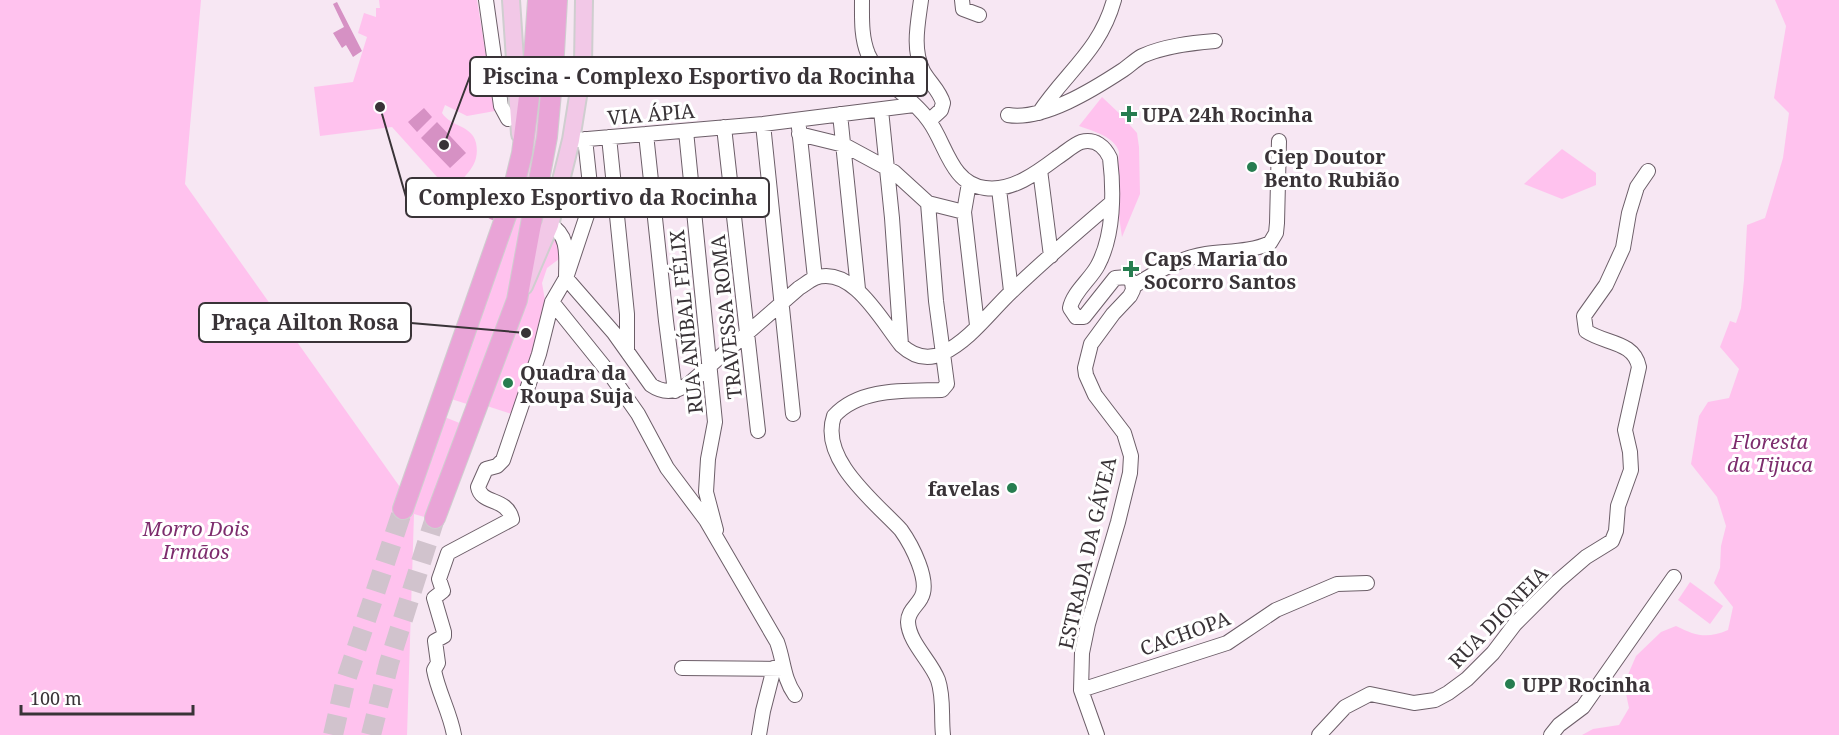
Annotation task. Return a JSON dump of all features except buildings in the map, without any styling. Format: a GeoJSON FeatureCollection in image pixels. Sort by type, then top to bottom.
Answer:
{"type":"FeatureCollection","features":[{"type":"Feature","properties":{"kind":"highway"},"geometry":{"type":"LineString","coordinates":[[403,509],[509,207],[522,153],[534,57],[538,0]]}},
{"type":"Feature","properties":{"kind":"highway"},"geometry":{"type":"LineString","coordinates":[[435,518],[517,300],[547,137],[554,71],[557,0]]}},
{"type":"Feature","properties":{"kind":"main road"},"geometry":{"type":"LineString","coordinates":[[511,0],[517,112],[522,153]]}},
{"type":"Feature","properties":{"kind":"main road"},"geometry":{"type":"LineString","coordinates":[[517,300],[549,225],[578,140],[584,0]]}},
{"type":"Feature","properties":{"kind":"street"},"geometry":{"type":"LineString","coordinates":[[486,0],[501,106],[508,119]]}},
{"type":"Feature","properties":{"kind":"street"},"geometry":{"type":"LineString","coordinates":[[862,0],[863,31],[869,57],[888,82],[929,121],[952,165],[969,183],[999,189],[1016,183],[1040,170],[1081,142],[1098,143],[1107,151],[1110,158],[1111,203],[1108,234],[1097,267],[1071,304],[1071,312],[1080,318],[1087,315],[1112,281],[1119,277],[1130,279],[1134,286],[1184,259],[1264,246],[1270,243],[1276,233],[1277,223],[1279,141]]}},
{"type":"Feature","properties":{"kind":"street"},"geometry":{"type":"LineString","coordinates":[[921,0],[917,25],[918,57],[923,72],[943,103],[941,110],[929,121]]}},
{"type":"Feature","properties":{"kind":"street"},"geometry":{"type":"LineString","coordinates":[[963,0],[963,9],[979,15]]}},
{"type":"Feature","properties":{"kind":"street"},"geometry":{"type":"LineString","coordinates":[[1039,113],[1099,38],[1114,0]]}},
{"type":"Feature","properties":{"kind":"street"},"geometry":{"type":"LineString","coordinates":[[1008,115],[1022,116],[1056,108],[1141,57],[1182,45],[1215,41]]}},
{"type":"Feature","properties":{"kind":"street","name":"VIA ÁPIA"},"geometry":{"type":"LineString","coordinates":[[578,140],[763,124],[799,127],[840,114],[914,105]]}},
{"type":"Feature","properties":{"kind":"street"},"geometry":{"type":"LineString","coordinates":[[881,110],[901,345]]}},
{"type":"Feature","properties":{"kind":"street"},"geometry":{"type":"LineString","coordinates":[[840,114],[858,289]]}},
{"type":"Feature","properties":{"kind":"street"},"geometry":{"type":"LineString","coordinates":[[763,124],[793,414]]}},
{"type":"Feature","properties":{"kind":"street","name":"TRAVESSA ROMA"},"geometry":{"type":"LineString","coordinates":[[724,127],[746,334],[759,431]]}},
{"type":"Feature","properties":{"kind":"street"},"geometry":{"type":"LineString","coordinates":[[815,278],[799,127],[844,145],[887,168],[928,203],[964,212]]}},
{"type":"Feature","properties":{"kind":"street","name":"RUA ANÍBAL FÉLIX"},"geometry":{"type":"LineString","coordinates":[[686,130],[715,422],[708,459],[706,492],[719,544]]}},
{"type":"Feature","properties":{"kind":"street"},"geometry":{"type":"LineString","coordinates":[[646,134],[675,391]]}},
{"type":"Feature","properties":{"kind":"street"},"geometry":{"type":"LineString","coordinates":[[609,138],[627,314],[627,351]]}},
{"type":"Feature","properties":{"kind":"street"},"geometry":{"type":"LineString","coordinates":[[454,735],[449,715],[437,687],[434,670],[438,663],[435,641],[444,636],[444,632],[434,598],[443,591],[439,579],[448,553],[512,519],[507,507],[482,494],[478,487],[486,470],[503,460],[538,354],[552,302],[566,278],[580,239],[590,198],[590,172],[578,140]]}},
{"type":"Feature","properties":{"kind":"street"},"geometry":{"type":"LineString","coordinates":[[1040,170],[1051,256]]}},
{"type":"Feature","properties":{"kind":"street","name":"RUA DIONEIA"},"geometry":{"type":"LineString","coordinates":[[1319,735],[1345,707],[1370,694],[1414,703],[1435,700],[1448,693],[1467,679],[1537,602],[1586,557],[1608,545],[1615,536],[1618,506],[1631,470],[1625,430],[1639,367],[1631,350],[1586,331],[1584,316],[1606,285],[1623,248],[1629,213],[1637,187],[1648,171]]}},
{"type":"Feature","properties":{"kind":"street"},"geometry":{"type":"LineString","coordinates":[[969,183],[964,212],[977,325]]}},
{"type":"Feature","properties":{"kind":"street"},"geometry":{"type":"LineString","coordinates":[[999,189],[1011,291]]}},
{"type":"Feature","properties":{"kind":"street"},"geometry":{"type":"LineString","coordinates":[[928,203],[930,244],[946,388],[895,392],[855,400],[834,416],[832,426],[835,446],[851,478],[907,539],[921,574],[924,586],[923,595],[911,610],[908,622],[914,638],[939,683],[943,735]]}},
{"type":"Feature","properties":{"kind":"street"},"geometry":{"type":"LineString","coordinates":[[549,225],[557,229],[566,244],[566,278],[588,301],[651,385],[664,391],[675,391],[690,383],[782,301],[815,278],[829,276],[849,281],[858,289],[901,345],[909,352],[923,357],[942,354],[963,340],[1011,291],[1111,203]]}},
{"type":"Feature","properties":{"kind":"street","name":"ESTRADA DA GÁVEA"},"geometry":{"type":"LineString","coordinates":[[1097,735],[1080,690],[1082,653],[1088,624],[1118,522],[1130,473],[1131,456],[1124,433],[1095,395],[1089,383],[1086,375],[1086,359],[1096,336],[1127,300],[1134,286]]}},
{"type":"Feature","properties":{"kind":"street"},"geometry":{"type":"LineString","coordinates":[[552,302],[610,374],[638,414],[667,468],[706,520],[777,642],[779,669],[795,696]]}},
{"type":"Feature","properties":{"kind":"street"},"geometry":{"type":"LineString","coordinates":[[1551,735],[1559,725],[1583,707],[1674,577]]}},
{"type":"Feature","properties":{"kind":"street","name":"CACHOPA"},"geometry":{"type":"LineString","coordinates":[[1080,690],[1227,643],[1276,610],[1337,584],[1366,583]]}},
{"type":"Feature","properties":{"kind":"street"},"geometry":{"type":"LineString","coordinates":[[682,668],[779,669]]}},
{"type":"Feature","properties":{"kind":"street"},"geometry":{"type":"LineString","coordinates":[[759,735],[763,711],[779,669]]}},
{"type":"Feature","properties":{"kind":"green space","name":"Morro Dois Irmãos"},"geometry":{"type":"Polygon","coordinates":[[[0,0],[201,0],[185,184],[412,504],[442,416],[462,424],[428,518],[414,514],[407,735],[0,735],[0,0]]]}},
{"type":"Feature","properties":{"kind":"green space"},"geometry":{"type":"Polygon","coordinates":[[[379,0],[477,0],[495,111],[467,116],[445,105],[442,113],[446,118],[466,129],[474,137],[476,143],[475,161],[459,185],[456,198],[392,127],[320,136],[314,87],[353,82],[367,37],[358,33],[364,13],[376,17],[376,8],[380,8],[379,0]]]}},
{"type":"Feature","properties":{"kind":"green space","name":"Floresta da Tijuca"},"geometry":{"type":"Polygon","coordinates":[[[1775,0],[1839,0],[1839,735],[1582,735],[1593,729],[1619,725],[1629,708],[1624,684],[1636,656],[1661,632],[1676,626],[1702,635],[1714,635],[1728,630],[1733,607],[1714,583],[1720,568],[1721,546],[1726,526],[1717,497],[1691,464],[1699,416],[1708,402],[1729,398],[1739,369],[1720,347],[1730,321],[1736,323],[1741,308],[1747,225],[1765,218],[1783,158],[1789,113],[1774,98],[1786,26],[1775,0]]]}},
{"type":"Feature","properties":{"kind":"green space"},"geometry":{"type":"Polygon","coordinates":[[[543,23],[548,54],[534,177],[522,181],[543,23]]]}},
{"type":"Feature","properties":{"kind":"green space"},"geometry":{"type":"Polygon","coordinates":[[[1102,97],[1137,133],[1139,147],[1140,194],[1122,237],[1116,196],[1119,152],[1108,138],[1079,126],[1102,97]]]}},
{"type":"Feature","properties":{"kind":"green space"},"geometry":{"type":"Polygon","coordinates":[[[1562,149],[1596,173],[1596,185],[1562,199],[1524,184],[1562,149]]]}},
{"type":"Feature","properties":{"kind":"green space"},"geometry":{"type":"Polygon","coordinates":[[[518,197],[529,198],[517,271],[470,405],[448,398],[518,197]]]}},
{"type":"Feature","properties":{"kind":"green space"},"geometry":{"type":"Polygon","coordinates":[[[558,238],[563,256],[547,268],[542,283],[547,312],[515,415],[487,406],[521,304],[549,239],[558,238]]]}},
{"type":"Feature","properties":{"kind":"green space"},"geometry":{"type":"Polygon","coordinates":[[[1690,582],[1723,606],[1710,624],[1678,600],[1690,582]]]}},
{"type":"Feature","properties":{"kind":"shaded area"},"geometry":{"type":"Polygon","coordinates":[[[337,2],[362,51],[353,57],[346,45],[342,48],[333,33],[344,27],[333,4],[337,2]]]}},
{"type":"Feature","properties":{"kind":"shaded area"},"geometry":{"type":"Polygon","coordinates":[[[424,108],[432,117],[417,132],[408,122],[424,108]]]}},
{"type":"Feature","properties":{"kind":"shaded area"},"geometry":{"type":"Polygon","coordinates":[[[437,122],[466,153],[450,168],[421,138],[437,122]]]}},
{"type":"Feature","properties":{"kind":"waterway"},"geometry":{"type":"LineString","coordinates":[[464,193],[493,214]]}},
{"type":"Feature","properties":{"kind":"tunnel"},"geometry":{"type":"LineString","coordinates":[[333,735],[345,683],[403,509]]}},
{"type":"Feature","properties":{"kind":"tunnel"},"geometry":{"type":"LineString","coordinates":[[371,735],[389,663],[435,518]]}},
{"type":"Feature","properties":{"kind":"place","name":"Complexo Esportivo da Rocinha"},"geometry":{"type":"Point","coordinates":[380,107]}},
{"type":"Feature","properties":{"kind":"place","name":"UPA 24h Rocinha"},"geometry":{"type":"Point","coordinates":[1129,114]}},
{"type":"Feature","properties":{"kind":"place","name":"Piscina - Complexo Esportivo da Rocinha"},"geometry":{"type":"Point","coordinates":[444,145]}},
{"type":"Feature","properties":{"kind":"place","name":"Ciep Doutor Bento Rubião"},"geometry":{"type":"Point","coordinates":[1252,167]}},
{"type":"Feature","properties":{"kind":"place","name":"Caps Maria do Socorro Santos"},"geometry":{"type":"Point","coordinates":[1131,269]}},
{"type":"Feature","properties":{"kind":"place","name":"Praça Ailton Rosa"},"geometry":{"type":"Point","coordinates":[526,333]}},
{"type":"Feature","properties":{"kind":"place","name":"Quadra da Roupa Suja"},"geometry":{"type":"Point","coordinates":[508,383]}},
{"type":"Feature","properties":{"kind":"place","name":"favelas"},"geometry":{"type":"Point","coordinates":[1012,488]}},
{"type":"Feature","properties":{"kind":"place","name":"UPP Rocinha"},"geometry":{"type":"Point","coordinates":[1510,684]}}]}
